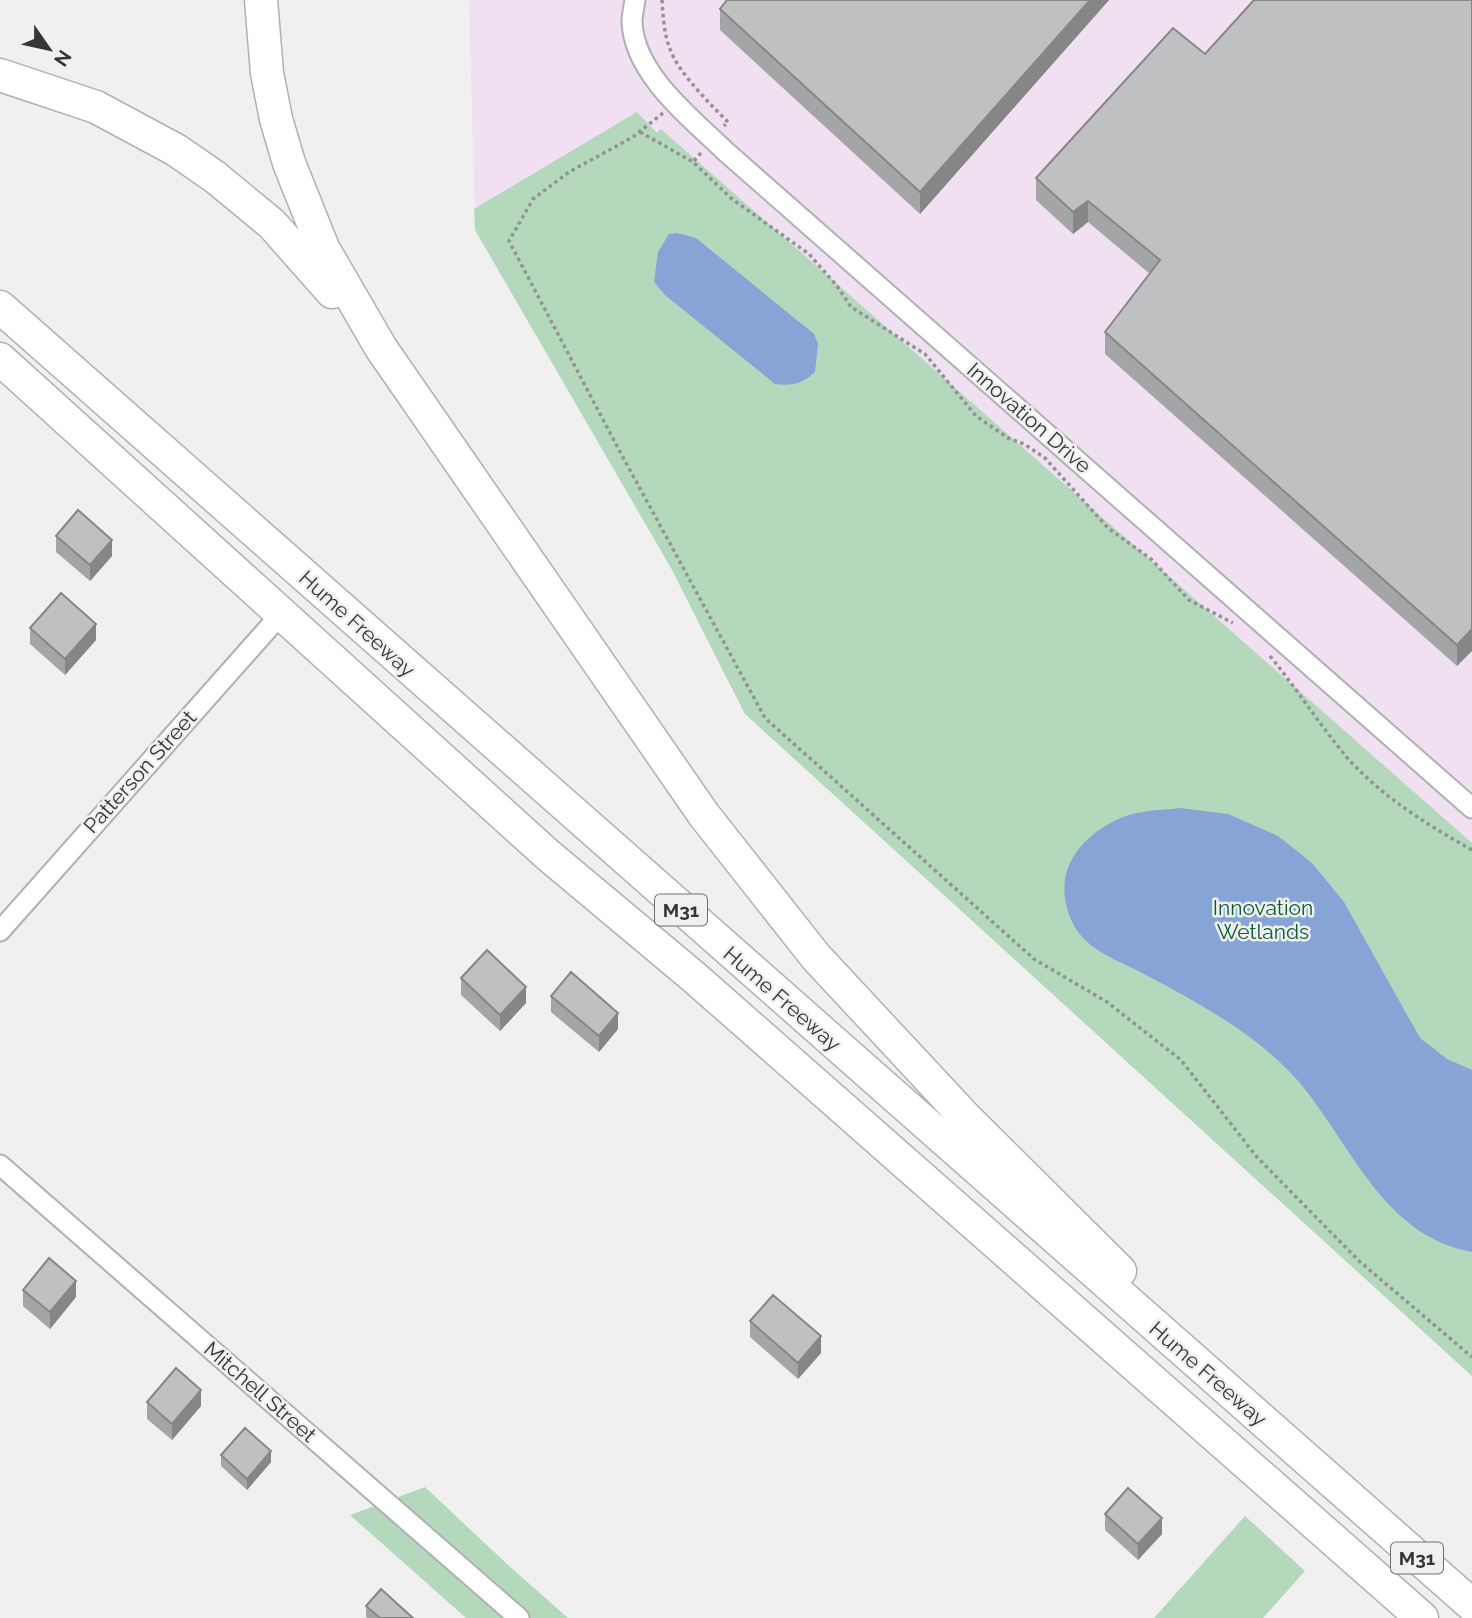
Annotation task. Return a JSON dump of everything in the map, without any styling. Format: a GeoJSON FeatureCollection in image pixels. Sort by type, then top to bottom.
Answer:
{"type":"FeatureCollection","features":[{"type":"Feature","properties":{"kind":"highway"},"geometry":{"type":"LineString","coordinates":[[261,0],[267,73],[275,119],[289,163],[323,248],[381,348],[704,815],[816,957],[965,1117],[1362,1511]]}},
{"type":"Feature","properties":{"kind":"highway"},"geometry":{"type":"LineString","coordinates":[[0,75],[96,107],[155,138],[215,177],[286,239],[381,348]]}},
{"type":"Feature","properties":{"kind":"highway","name":"Hume Freeway"},"geometry":{"type":"LineString","coordinates":[[0,307],[1362,1511],[1472,1605]]}},
{"type":"Feature","properties":{"kind":"highway","name":"Hume Freeway"},"geometry":{"type":"LineString","coordinates":[[4,364],[548,855],[695,978],[1422,1618]]}},
{"type":"Feature","properties":{"kind":"street","name":"Innovation Drive"},"geometry":{"type":"LineString","coordinates":[[635,0],[632,23],[642,57],[663,92],[726,151],[1472,808]]}},
{"type":"Feature","properties":{"kind":"street","name":"Patterson Street"},"geometry":{"type":"LineString","coordinates":[[0,931],[281,614]]}},
{"type":"Feature","properties":{"kind":"street","name":"Mitchell Street"},"geometry":{"type":"LineString","coordinates":[[0,1165],[519,1618]]}},
{"type":"Feature","properties":{"kind":"path"},"geometry":{"type":"LineString","coordinates":[[662,0],[670,51],[690,81],[728,122],[719,132]]}},
{"type":"Feature","properties":{"kind":"path"},"geometry":{"type":"LineString","coordinates":[[675,103],[640,132],[569,172],[533,199],[509,241],[625,463],[765,718],[1034,959],[1107,1002],[1181,1060],[1256,1156],[1359,1261],[1472,1357]]}},
{"type":"Feature","properties":{"kind":"path"},"geometry":{"type":"LineString","coordinates":[[640,132],[693,162],[732,199],[809,254],[851,307],[925,354],[976,416],[1008,438],[1024,444],[1045,458],[1108,528],[1151,559],[1189,600],[1238,626]]}},
{"type":"Feature","properties":{"kind":"path"},"geometry":{"type":"LineString","coordinates":[[693,162],[701,152]]}},
{"type":"Feature","properties":{"kind":"path"},"geometry":{"type":"LineString","coordinates":[[1265,651],[1345,755],[1372,782],[1411,814],[1472,850]]}},
{"type":"Feature","properties":{"kind":"shaded area"},"geometry":{"type":"Polygon","coordinates":[[[469,0],[1472,0],[1472,1376],[745,714],[671,568],[475,230],[469,0]]]}},
{"type":"Feature","properties":{"kind":"green space","name":"Innovation Wetlands"},"geometry":{"type":"Polygon","coordinates":[[[637,112],[657,133],[661,129],[1472,843],[1472,1376],[745,714],[671,568],[475,230],[474,209],[637,112]]]}},
{"type":"Feature","properties":{"kind":"green space"},"geometry":{"type":"Polygon","coordinates":[[[425,1487],[568,1618],[466,1618],[350,1515],[425,1487]]]}},
{"type":"Feature","properties":{"kind":"green space"},"geometry":{"type":"Polygon","coordinates":[[[1245,1516],[1305,1571],[1263,1618],[1154,1618],[1245,1516]]]}},
{"type":"Feature","properties":{"kind":"water"},"geometry":{"type":"Polygon","coordinates":[[[677,233],[696,238],[814,334],[818,344],[815,372],[797,383],[775,384],[665,295],[654,282],[658,252],[669,234],[677,233]]]}},
{"type":"Feature","properties":{"kind":"water"},"geometry":{"type":"Polygon","coordinates":[[[1180,808],[1228,814],[1278,836],[1312,863],[1344,902],[1420,1038],[1447,1059],[1472,1070],[1472,1252],[1441,1242],[1414,1227],[1392,1207],[1353,1159],[1299,1082],[1266,1050],[1206,1008],[1098,950],[1077,931],[1068,912],[1064,891],[1067,870],[1082,845],[1106,826],[1124,817],[1180,808]]]}},
{"type":"Feature","properties":{"kind":"building"},"geometry":{"type":"Polygon","coordinates":[[[727,0],[1090,0],[920,192],[720,9],[727,0]]]}},
{"type":"Feature","properties":{"kind":"building"},"geometry":{"type":"Polygon","coordinates":[[[1254,0],[1472,0],[1472,629],[1457,645],[1105,332],[1160,260],[1088,201],[1073,212],[1036,178],[1173,28],[1205,54],[1254,0]]]}},
{"type":"Feature","properties":{"kind":"building"},"geometry":{"type":"Polygon","coordinates":[[[78,510],[112,540],[90,565],[56,536],[78,510]]]}},
{"type":"Feature","properties":{"kind":"building"},"geometry":{"type":"Polygon","coordinates":[[[61,593],[96,624],[65,659],[30,628],[61,593]]]}},
{"type":"Feature","properties":{"kind":"building"},"geometry":{"type":"Polygon","coordinates":[[[487,950],[526,987],[500,1015],[461,978],[487,950]]]}},
{"type":"Feature","properties":{"kind":"building"},"geometry":{"type":"Polygon","coordinates":[[[571,972],[618,1013],[599,1036],[551,996],[571,972]]]}},
{"type":"Feature","properties":{"kind":"building"},"geometry":{"type":"Polygon","coordinates":[[[49,1258],[76,1281],[50,1312],[23,1290],[49,1258]]]}},
{"type":"Feature","properties":{"kind":"building"},"geometry":{"type":"Polygon","coordinates":[[[773,1295],[821,1336],[798,1363],[750,1321],[773,1295]]]}},
{"type":"Feature","properties":{"kind":"building"},"geometry":{"type":"Polygon","coordinates":[[[176,1368],[201,1390],[172,1424],[147,1402],[176,1368]]]}},
{"type":"Feature","properties":{"kind":"building"},"geometry":{"type":"Polygon","coordinates":[[[245,1428],[271,1451],[247,1479],[221,1455],[245,1428]]]}},
{"type":"Feature","properties":{"kind":"building"},"geometry":{"type":"Polygon","coordinates":[[[1128,1488],[1162,1518],[1138,1544],[1105,1514],[1128,1488]]]}},
{"type":"Feature","properties":{"kind":"building"},"geometry":{"type":"Polygon","coordinates":[[[381,1589],[413,1618],[380,1618],[366,1606],[381,1589]]]}}]}
